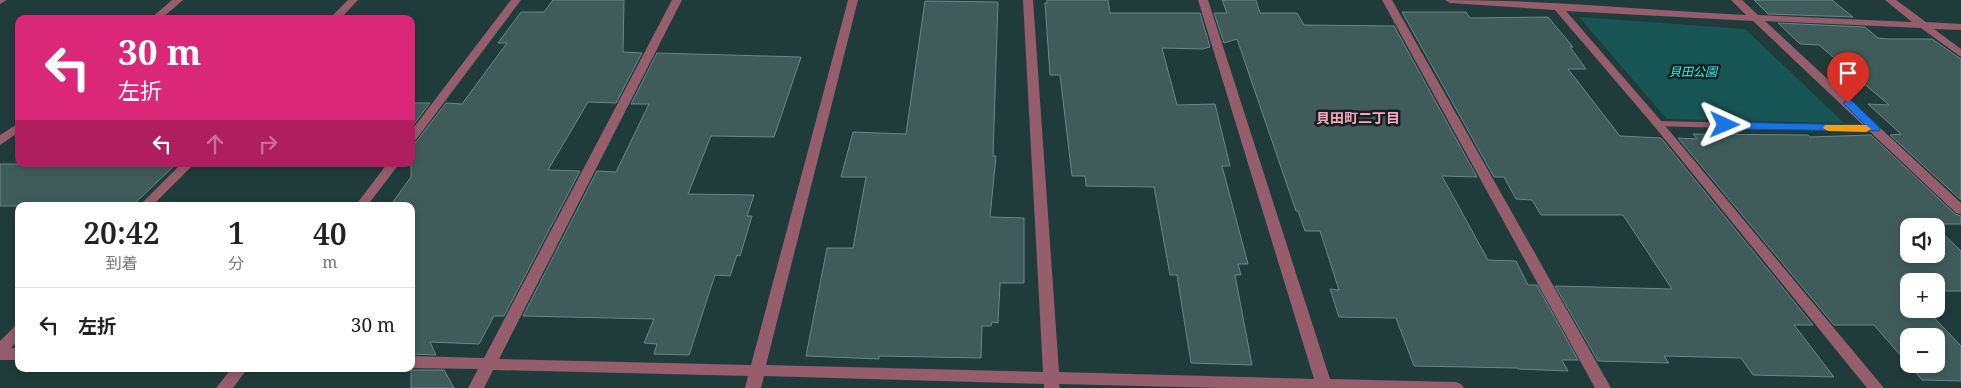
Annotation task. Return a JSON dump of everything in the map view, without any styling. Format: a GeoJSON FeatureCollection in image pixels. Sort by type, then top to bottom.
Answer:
{"type":"FeatureCollection","features":[{"type":"Feature","properties":{"kind":"street"},"geometry":{"type":"LineString","coordinates":[[160,15],[178,0]]}},
{"type":"Feature","properties":{"kind":"street"},"geometry":{"type":"LineString","coordinates":[[338,15],[353,0]]}},
{"type":"Feature","properties":{"kind":"street"},"geometry":{"type":"LineString","coordinates":[[415,134],[516,0]]}},
{"type":"Feature","properties":{"kind":"street"},"geometry":{"type":"LineString","coordinates":[[476,388],[677,0]]}},
{"type":"Feature","properties":{"kind":"street"},"geometry":{"type":"LineString","coordinates":[[753,388],[853,0]]}},
{"type":"Feature","properties":{"kind":"street"},"geometry":{"type":"LineString","coordinates":[[1028,0],[1052,382]]}},
{"type":"Feature","properties":{"kind":"street"},"geometry":{"type":"LineString","coordinates":[[1202,0],[1325,386]]}},
{"type":"Feature","properties":{"kind":"street"},"geometry":{"type":"LineString","coordinates":[[1386,0],[1603,388]]}},
{"type":"Feature","properties":{"kind":"street"},"geometry":{"type":"LineString","coordinates":[[1450,0],[1555,4],[1757,19],[1961,27]]}},
{"type":"Feature","properties":{"kind":"street"},"geometry":{"type":"LineString","coordinates":[[1736,0],[1961,210]]}},
{"type":"Feature","properties":{"kind":"street"},"geometry":{"type":"LineString","coordinates":[[1890,0],[1961,54]]}},
{"type":"Feature","properties":{"kind":"street"},"geometry":{"type":"LineString","coordinates":[[1555,4],[1658,124],[1876,388]]}},
{"type":"Feature","properties":{"kind":"street"},"geometry":{"type":"LineString","coordinates":[[1658,124],[1875,129]]}},
{"type":"Feature","properties":{"kind":"street"},"geometry":{"type":"LineString","coordinates":[[0,141],[15,129]]}},
{"type":"Feature","properties":{"kind":"street"},"geometry":{"type":"LineString","coordinates":[[149,202],[185,167]]}},
{"type":"Feature","properties":{"kind":"street"},"geometry":{"type":"LineString","coordinates":[[364,202],[391,167]]}},
{"type":"Feature","properties":{"kind":"street"},"geometry":{"type":"LineString","coordinates":[[0,350],[15,335]]}},
{"type":"Feature","properties":{"kind":"street"},"geometry":{"type":"LineString","coordinates":[[0,354],[15,354]]}},
{"type":"Feature","properties":{"kind":"street"},"geometry":{"type":"LineString","coordinates":[[415,362],[1052,382],[1456,388]]}},
{"type":"Feature","properties":{"kind":"street"},"geometry":{"type":"LineString","coordinates":[[224,388],[236,372]]}},
{"type":"Feature","properties":{"kind":"green space","name":"貝田公園"},"geometry":{"type":"Polygon","coordinates":[[[1579,17],[1745,29],[1844,123],[1667,119],[1579,17]]]}},
{"type":"Feature","properties":{"kind":"building"},"geometry":{"type":"Polygon","coordinates":[[[553,0],[624,0],[623,52],[642,53],[616,103],[588,102],[548,170],[580,171],[504,316],[494,316],[479,344],[430,342],[436,355],[415,354],[415,202],[393,202],[411,177],[411,167],[415,167],[415,142],[446,103],[462,104],[507,43],[498,43],[521,12],[544,12],[553,0]]]}},
{"type":"Feature","properties":{"kind":"building"},"geometry":{"type":"Polygon","coordinates":[[[1047,0],[1108,0],[1110,13],[1200,13],[1210,47],[1203,49],[1162,48],[1177,105],[1215,104],[1230,166],[1222,166],[1248,264],[1238,264],[1241,275],[1235,275],[1252,365],[1191,363],[1177,275],[1170,275],[1154,187],[1086,186],[1085,176],[1072,176],[1060,75],[1050,75],[1045,3],[1047,3],[1047,0]]]}},
{"type":"Feature","properties":{"kind":"building"},"geometry":{"type":"Polygon","coordinates":[[[1222,0],[1256,0],[1260,13],[1297,13],[1304,25],[1394,26],[1477,177],[1442,176],[1488,260],[1516,261],[1528,285],[1537,285],[1578,360],[1562,360],[1568,371],[1414,366],[1396,318],[1339,317],[1330,289],[1339,290],[1320,231],[1305,231],[1298,211],[1296,211],[1237,39],[1224,43],[1214,13],[1227,13],[1222,0]]]}},
{"type":"Feature","properties":{"kind":"building"},"geometry":{"type":"Polygon","coordinates":[[[1754,0],[1832,0],[1853,17],[1768,14],[1754,0]]]}},
{"type":"Feature","properties":{"kind":"building"},"geometry":{"type":"Polygon","coordinates":[[[925,1],[998,2],[993,156],[996,156],[990,217],[1024,218],[1024,283],[1000,283],[998,323],[992,322],[991,326],[982,326],[981,358],[879,356],[879,359],[806,356],[827,248],[853,248],[866,177],[841,177],[853,132],[906,134],[925,1]]]}},
{"type":"Feature","properties":{"kind":"building"},"geometry":{"type":"Polygon","coordinates":[[[1402,12],[1466,12],[1470,18],[1548,17],[1573,47],[1570,47],[1586,69],[1568,69],[1620,136],[1661,138],[1813,325],[1794,325],[1834,377],[1753,375],[1741,358],[1664,356],[1669,363],[1598,361],[1555,286],[1672,289],[1623,215],[1541,215],[1532,200],[1516,199],[1504,177],[1494,177],[1402,12]]]}},
{"type":"Feature","properties":{"kind":"building"},"geometry":{"type":"Polygon","coordinates":[[[1778,23],[1865,27],[1878,38],[1932,39],[1961,59],[1961,200],[1890,135],[1901,134],[1868,104],[1889,105],[1819,45],[1800,44],[1778,23]]]}},
{"type":"Feature","properties":{"kind":"building"},"geometry":{"type":"Polygon","coordinates":[[[657,53],[801,57],[774,137],[711,136],[688,194],[754,195],[747,216],[752,216],[740,256],[737,255],[730,276],[715,275],[689,355],[654,354],[657,344],[644,343],[654,319],[523,316],[597,171],[616,172],[649,104],[631,104],[657,53]]]}},
{"type":"Feature","properties":{"kind":"building"},"geometry":{"type":"Polygon","coordinates":[[[415,103],[430,103],[415,123],[415,103]]]}},
{"type":"Feature","properties":{"kind":"building"},"geometry":{"type":"Polygon","coordinates":[[[1693,134],[1808,135],[1810,137],[1871,135],[1955,214],[1961,216],[1961,224],[1945,224],[1945,218],[1900,218],[1900,263],[1945,263],[1945,236],[1961,251],[1961,291],[1945,291],[1945,273],[1900,273],[1900,318],[1935,318],[1944,328],[1900,328],[1900,355],[1874,325],[1834,325],[1678,138],[1697,139],[1693,134]]]}},
{"type":"Feature","properties":{"kind":"building"},"geometry":{"type":"Polygon","coordinates":[[[0,164],[15,164],[15,167],[173,167],[136,202],[15,202],[15,206],[0,206],[0,164]]]}},
{"type":"Feature","properties":{"kind":"building"},"geometry":{"type":"Polygon","coordinates":[[[1945,329],[1961,346],[1961,381],[1922,380],[1916,373],[1945,373],[1945,329]]]}},
{"type":"Feature","properties":{"kind":"building"},"geometry":{"type":"Polygon","coordinates":[[[415,370],[444,370],[454,388],[411,388],[411,372],[415,372],[415,370]]]}},
{"type":"Feature","properties":{"kind":"slow traffic"},"geometry":{"type":"LineString","coordinates":[[1828,128],[1866,129]]}},
{"type":"Feature","properties":{"kind":"district","name":"貝田町二丁目"},"geometry":{"type":"Point","coordinates":[1358,118]}},
{"type":"Feature","properties":{"kind":"route"},"geometry":{"type":"LineString","coordinates":[[1725,125],[1875,129],[1848,103]]}}]}
